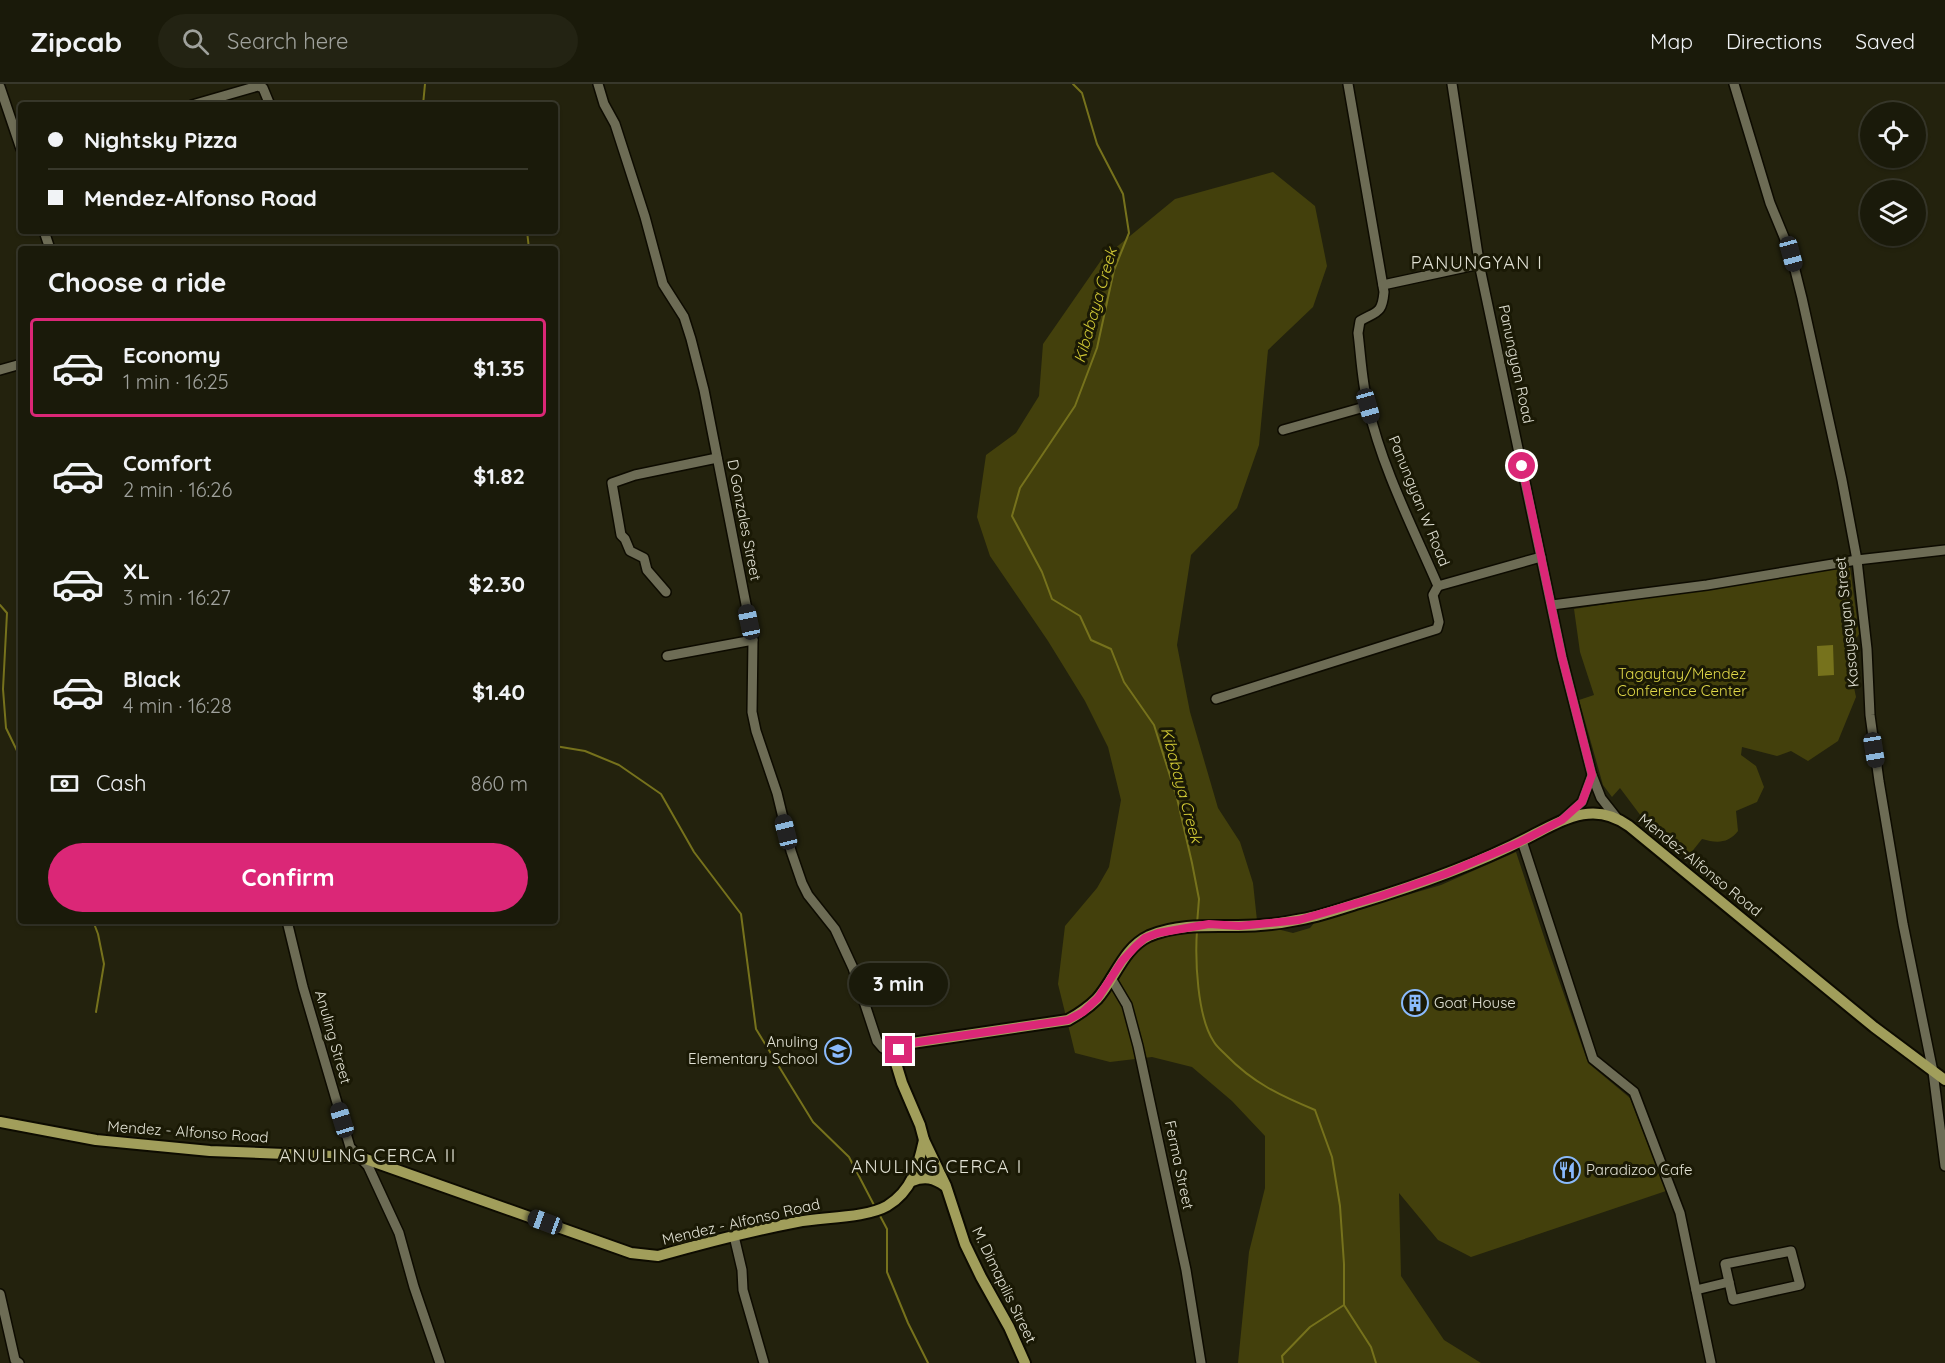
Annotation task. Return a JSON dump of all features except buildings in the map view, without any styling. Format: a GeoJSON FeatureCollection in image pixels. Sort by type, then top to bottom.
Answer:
{"type":"FeatureCollection","features":[{"type":"Feature","properties":{"kind":"main road","name":"Mendez-Alfonso Road"},"geometry":{"type":"LineString","coordinates":[[895,1054],[905,1044],[1068,1020],[1083,1012],[1098,998],[1122,961],[1145,938],[1158,933],[1209,924],[1239,926],[1299,920],[1445,874],[1522,841],[1562,820],[1600,812],[1616,817],[1874,1027],[1945,1080]]}},
{"type":"Feature","properties":{"kind":"main road"},"geometry":{"type":"LineString","coordinates":[[895,1054],[897,1071],[924,1140]]}},
{"type":"Feature","properties":{"kind":"main road","name":"Mendez - Alfonso Road"},"geometry":{"type":"LineString","coordinates":[[0,1122],[96,1140],[210,1151],[360,1157],[631,1253],[658,1256],[799,1221],[867,1212],[886,1207],[902,1194],[912,1181],[924,1140]]}},
{"type":"Feature","properties":{"kind":"main road","name":"M. Dimapilis Street"},"geometry":{"type":"LineString","coordinates":[[924,1140],[946,1186],[965,1244],[1009,1327],[1025,1363]]}},
{"type":"Feature","properties":{"kind":"main road"},"geometry":{"type":"LineString","coordinates":[[912,1181],[931,1178],[946,1186]]}},
{"type":"Feature","properties":{"kind":"street","name":"D Gonzales Street"},"geometry":{"type":"LineString","coordinates":[[598,84],[604,104],[615,124],[645,217],[663,284],[684,317],[704,390],[753,640],[752,712],[756,731],[775,785],[794,861],[808,895],[835,928],[853,968],[877,1041],[883,1048],[895,1054]]}},
{"type":"Feature","properties":{"kind":"street","name":"Panungyan W Road"},"geometry":{"type":"LineString","coordinates":[[1348,84],[1383,285],[1382,308],[1377,313],[1359,321],[1358,326],[1368,406],[1395,487],[1438,586],[1541,556]]}},
{"type":"Feature","properties":{"kind":"street","name":"Panungyan Road"},"geometry":{"type":"LineString","coordinates":[[1452,84],[1480,264],[1562,657],[1592,775],[1601,798],[1616,817]]}},
{"type":"Feature","properties":{"kind":"street","name":"Kasaysayan Street"},"geometry":{"type":"LineString","coordinates":[[1734,84],[1770,203],[1791,254],[1842,480],[1857,560],[1867,649],[1874,750],[1903,924],[1933,1072],[1945,1166]]}},
{"type":"Feature","properties":{"kind":"street"},"geometry":{"type":"LineString","coordinates":[[202,102],[258,86],[262,88],[269,102]]}},
{"type":"Feature","properties":{"kind":"street"},"geometry":{"type":"LineString","coordinates":[[0,87],[18,140]]}},
{"type":"Feature","properties":{"kind":"street"},"geometry":{"type":"LineString","coordinates":[[1383,285],[1480,264]]}},
{"type":"Feature","properties":{"kind":"street"},"geometry":{"type":"LineString","coordinates":[[0,370],[18,365]]}},
{"type":"Feature","properties":{"kind":"street"},"geometry":{"type":"LineString","coordinates":[[1283,430],[1368,406]]}},
{"type":"Feature","properties":{"kind":"street"},"geometry":{"type":"LineString","coordinates":[[666,592],[647,570],[644,558],[630,551],[621,535],[612,483],[635,475],[717,458]]}},
{"type":"Feature","properties":{"kind":"street"},"geometry":{"type":"LineString","coordinates":[[1552,605],[1707,585],[1857,560],[1945,550]]}},
{"type":"Feature","properties":{"kind":"street"},"geometry":{"type":"LineString","coordinates":[[1216,699],[1437,629],[1439,622],[1433,595],[1438,586]]}},
{"type":"Feature","properties":{"kind":"street"},"geometry":{"type":"LineString","coordinates":[[667,656],[753,640]]}},
{"type":"Feature","properties":{"kind":"street"},"geometry":{"type":"LineString","coordinates":[[1562,820],[1582,802],[1592,775]]}},
{"type":"Feature","properties":{"kind":"street"},"geometry":{"type":"LineString","coordinates":[[1522,841],[1593,1059],[1634,1092],[1680,1213],[1712,1363]]}},
{"type":"Feature","properties":{"kind":"street","name":"Anuling Street"},"geometry":{"type":"LineString","coordinates":[[288,924],[350,1146],[368,1166],[399,1233],[414,1287],[440,1363]]}},
{"type":"Feature","properties":{"kind":"street","name":"Ferma Street"},"geometry":{"type":"LineString","coordinates":[[1111,978],[1126,1005],[1141,1058],[1186,1270],[1201,1363]]}},
{"type":"Feature","properties":{"kind":"street"},"geometry":{"type":"LineString","coordinates":[[734,1236],[742,1270],[743,1290],[764,1363]]}},
{"type":"Feature","properties":{"kind":"street"},"geometry":{"type":"LineString","coordinates":[[1791,1251],[1800,1285],[1733,1300],[1729,1282],[1725,1264],[1791,1251]]}},
{"type":"Feature","properties":{"kind":"street"},"geometry":{"type":"LineString","coordinates":[[1696,1290],[1729,1282]]}},
{"type":"Feature","properties":{"kind":"street"},"geometry":{"type":"LineString","coordinates":[[0,1294],[15,1360],[19,1363]]}},
{"type":"Feature","properties":{"kind":"green space"},"geometry":{"type":"Polygon","coordinates":[[[1273,172],[1315,206],[1327,266],[1313,307],[1268,350],[1259,445],[1237,508],[1191,555],[1177,645],[1190,712],[1218,808],[1240,842],[1253,883],[1258,930],[1277,929],[1293,933],[1310,928],[1315,922],[1441,885],[1516,852],[1588,1063],[1630,1098],[1666,1191],[1471,1257],[1438,1240],[1399,1193],[1401,1276],[1444,1340],[1481,1363],[1238,1363],[1249,1252],[1265,1188],[1265,1136],[1232,1101],[1192,1067],[1152,1057],[1110,1062],[1075,1053],[1058,984],[1065,926],[1097,888],[1109,867],[1121,800],[1108,747],[1085,701],[1048,641],[990,556],[977,517],[986,455],[1016,433],[1039,396],[1043,344],[1102,259],[1175,199],[1273,172]]]}},
{"type":"Feature","properties":{"kind":"green space","name":"Tagaytay/Mendez Conference Center"},"geometry":{"type":"Polygon","coordinates":[[[1850,567],[1859,634],[1847,654],[1856,697],[1838,741],[1808,761],[1791,751],[1777,756],[1742,747],[1741,755],[1756,766],[1764,787],[1757,802],[1736,811],[1738,831],[1734,835],[1722,841],[1702,839],[1686,859],[1651,821],[1641,816],[1620,788],[1612,797],[1603,785],[1579,700],[1594,695],[1580,652],[1574,609],[1850,567]]]}},
{"type":"Feature","properties":{"kind":"shaded area"},"geometry":{"type":"Polygon","coordinates":[[[1833,645],[1834,675],[1818,676],[1817,646],[1833,645]]]}},
{"type":"Feature","properties":{"kind":"waterway"},"geometry":{"type":"LineString","coordinates":[[423,102],[425,84]]}},
{"type":"Feature","properties":{"kind":"waterway","name":"Kibabaya Creek"},"geometry":{"type":"LineString","coordinates":[[1073,84],[1082,93],[1097,144],[1123,194],[1129,233],[1114,270],[1097,348],[1075,406],[1020,488],[1012,516],[1042,572],[1052,599],[1080,616],[1091,640],[1111,649],[1124,682],[1154,725],[1177,798],[1192,863],[1199,899],[1197,924]]}},
{"type":"Feature","properties":{"kind":"waterway"},"geometry":{"type":"LineString","coordinates":[[527,234],[529,246]]}},
{"type":"Feature","properties":{"kind":"waterway"},"geometry":{"type":"LineString","coordinates":[[0,605],[7,613],[3,689],[6,728],[18,753]]}},
{"type":"Feature","properties":{"kind":"waterway"},"geometry":{"type":"LineString","coordinates":[[558,746],[585,751],[619,765],[661,794],[694,852],[741,914],[756,1029],[813,1122],[849,1157],[875,1207]]}},
{"type":"Feature","properties":{"kind":"waterway"},"geometry":{"type":"LineString","coordinates":[[94,924],[104,964],[96,1012]]}},
{"type":"Feature","properties":{"kind":"waterway","name":"Kibabaya Creek"},"geometry":{"type":"LineString","coordinates":[[1197,930],[1198,988],[1204,1018],[1214,1042],[1236,1065],[1257,1081],[1315,1110],[1332,1157],[1340,1206],[1344,1305],[1371,1347],[1376,1363]]}},
{"type":"Feature","properties":{"kind":"waterway"},"geometry":{"type":"LineString","coordinates":[[878,1212],[887,1229],[887,1272],[908,1323],[928,1363]]}},
{"type":"Feature","properties":{"kind":"waterway","name":"Kibabaya Creek"},"geometry":{"type":"LineString","coordinates":[[1283,1363],[1282,1356],[1310,1327],[1344,1305]]}},
{"type":"Feature","properties":{"kind":"place","name":"Goat House"},"geometry":{"type":"Point","coordinates":[1415,1003]}},
{"type":"Feature","properties":{"kind":"place","name":"Anuling Elementary School"},"geometry":{"type":"Point","coordinates":[838,1051]}},
{"type":"Feature","properties":{"kind":"place","name":"Paradizoo Cafe"},"geometry":{"type":"Point","coordinates":[1567,1170]}},
{"type":"Feature","properties":{"kind":"district","name":"PANUNGYAN I"},"geometry":{"type":"Point","coordinates":[1477,263]}},
{"type":"Feature","properties":{"kind":"district","name":"ANULING CERCA II"},"geometry":{"type":"Point","coordinates":[368,1156]}},
{"type":"Feature","properties":{"kind":"district","name":"ANULING CERCA I"},"geometry":{"type":"Point","coordinates":[937,1167]}},
{"type":"Feature","properties":{"kind":"route"},"geometry":{"type":"LineString","coordinates":[[899,1050],[905,1044],[1068,1020],[1083,1012],[1098,998],[1122,961],[1145,938],[1178,928],[1209,924],[1264,925],[1299,920],[1381,896],[1445,874],[1518,843],[1562,820],[1582,802],[1592,775],[1562,657],[1522,466]]}}]}
